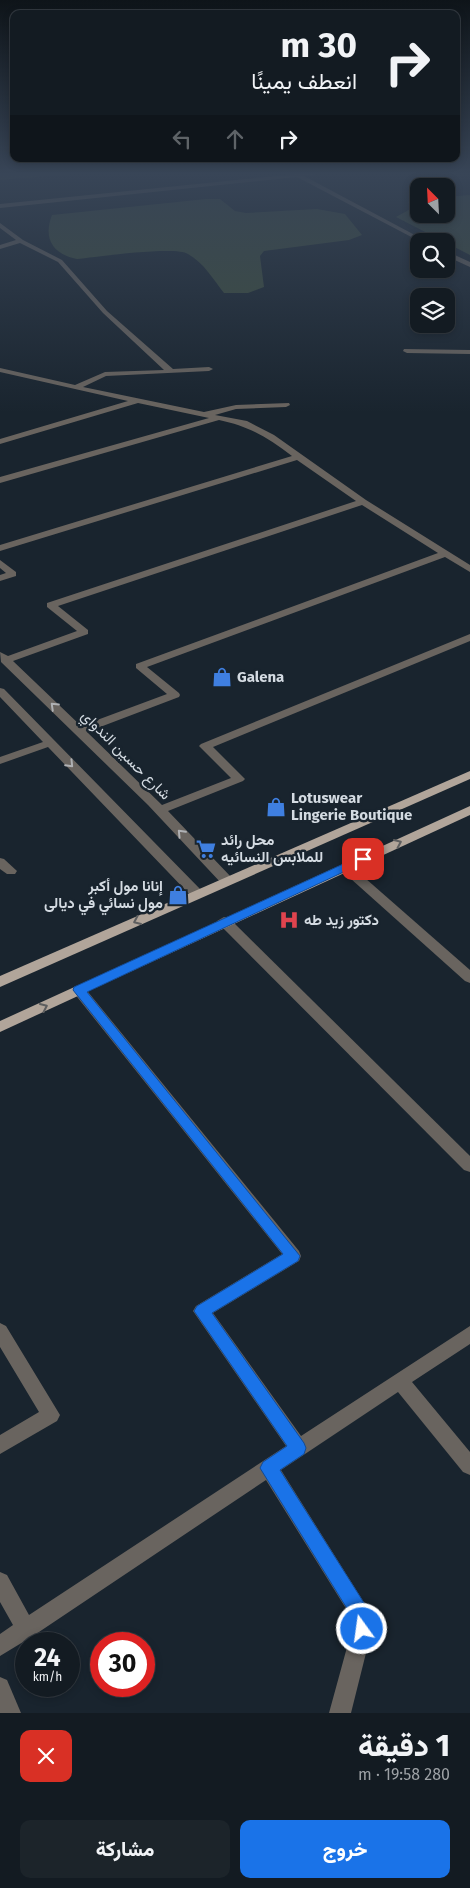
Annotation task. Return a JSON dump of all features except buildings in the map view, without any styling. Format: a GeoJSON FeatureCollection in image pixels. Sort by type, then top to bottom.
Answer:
{"type":"FeatureCollection","features":[{"type":"Feature","properties":{"kind":"main road"},"geometry":{"type":"LineString","coordinates":[[0,982],[470,775]]}},
{"type":"Feature","properties":{"kind":"main road"},"geometry":{"type":"LineString","coordinates":[[0,1027],[224,921],[273,901],[470,810]]}},
{"type":"Feature","properties":{"kind":"street"},"geometry":{"type":"LineString","coordinates":[[44,253],[60,261],[105,312],[171,372]]}},
{"type":"Feature","properties":{"kind":"street"},"geometry":{"type":"LineString","coordinates":[[455,258],[470,265]]}},
{"type":"Feature","properties":{"kind":"street"},"geometry":{"type":"LineString","coordinates":[[407,351],[470,352]]}},
{"type":"Feature","properties":{"kind":"street"},"geometry":{"type":"LineString","coordinates":[[75,388],[105,374],[209,369]]}},
{"type":"Feature","properties":{"kind":"street"},"geometry":{"type":"LineString","coordinates":[[0,370],[75,388],[244,423],[271,437],[363,502],[470,569]]}},
{"type":"Feature","properties":{"kind":"street"},"geometry":{"type":"LineString","coordinates":[[0,442],[138,401]]}},
{"type":"Feature","properties":{"kind":"street"},"geometry":{"type":"LineString","coordinates":[[204,414],[236,406],[286,405]]}},
{"type":"Feature","properties":{"kind":"street"},"geometry":{"type":"LineString","coordinates":[[0,480],[221,418]]}},
{"type":"Feature","properties":{"kind":"street"},"geometry":{"type":"LineString","coordinates":[[0,548],[298,457]]}},
{"type":"Feature","properties":{"kind":"street"},"geometry":{"type":"LineString","coordinates":[[3,657],[84,632],[51,604],[363,502]]}},
{"type":"Feature","properties":{"kind":"street"},"geometry":{"type":"LineString","coordinates":[[79,731],[175,695],[140,666],[446,554]]}},
{"type":"Feature","properties":{"kind":"street"},"geometry":{"type":"LineString","coordinates":[[0,563],[13,574],[0,578]]}},
{"type":"Feature","properties":{"kind":"street"},"geometry":{"type":"LineString","coordinates":[[160,810],[239,779],[205,746],[470,637]]}},
{"type":"Feature","properties":{"kind":"street","name":"شارع حسين الندواي"},"geometry":{"type":"LineString","coordinates":[[3,657],[160,810],[227,881]]}},
{"type":"Feature","properties":{"kind":"street"},"geometry":{"type":"LineString","coordinates":[[0,691],[197,894]]}},
{"type":"Feature","properties":{"kind":"street"},"geometry":{"type":"LineString","coordinates":[[0,761],[50,744]]}},
{"type":"Feature","properties":{"kind":"street"},"geometry":{"type":"LineString","coordinates":[[0,862],[11,871]]}},
{"type":"Feature","properties":{"kind":"street"},"geometry":{"type":"LineString","coordinates":[[345,867],[470,978]]}},
{"type":"Feature","properties":{"kind":"street"},"geometry":{"type":"LineString","coordinates":[[224,921],[470,1166]]}},
{"type":"Feature","properties":{"kind":"street"},"geometry":{"type":"LineString","coordinates":[[79,990],[293,1256],[202,1311],[298,1448]]}},
{"type":"Feature","properties":{"kind":"street"},"geometry":{"type":"LineString","coordinates":[[0,1331],[51,1415],[0,1445]]}},
{"type":"Feature","properties":{"kind":"street"},"geometry":{"type":"LineString","coordinates":[[0,1646],[470,1334]]}},
{"type":"Feature","properties":{"kind":"street"},"geometry":{"type":"LineString","coordinates":[[400,1381],[470,1466]]}},
{"type":"Feature","properties":{"kind":"street"},"geometry":{"type":"LineString","coordinates":[[269,1468],[360,1612],[362,1629],[340,1713]]}},
{"type":"Feature","properties":{"kind":"street"},"geometry":{"type":"LineString","coordinates":[[0,1582],[26,1629]]}},
{"type":"Feature","properties":{"kind":"street"},"geometry":{"type":"LineString","coordinates":[[0,1687],[10,1713]]}},
{"type":"Feature","properties":{"kind":"green space"},"geometry":{"type":"Polygon","coordinates":[[[61,253],[136,253],[77,259],[61,253]]]}},
{"type":"Feature","properties":{"kind":"green space"},"geometry":{"type":"Polygon","coordinates":[[[184,253],[262,253],[260,256],[264,287],[248,293],[224,293],[199,262],[184,253]]]}},
{"type":"Feature","properties":{"kind":"place","name":"Galena"},"geometry":{"type":"Point","coordinates":[222,677]}},
{"type":"Feature","properties":{"kind":"place","name":"Lotuswear Lingerie Boutique"},"geometry":{"type":"Point","coordinates":[276,807]}},
{"type":"Feature","properties":{"kind":"place","name":"محل رائد للملابس النسائيه"},"geometry":{"type":"Point","coordinates":[206,849]}},
{"type":"Feature","properties":{"kind":"place","name":"إنانا مول أكبر مول نسائي في ديالى"},"geometry":{"type":"Point","coordinates":[178,895]}},
{"type":"Feature","properties":{"kind":"place","name":"دكتور زيد طه"},"geometry":{"type":"Point","coordinates":[289,920]}},
{"type":"Feature","properties":{"kind":"route"},"geometry":{"type":"LineString","coordinates":[[362,1629],[360,1612],[269,1468],[298,1448],[202,1311],[293,1256],[79,990],[196,936],[224,921],[273,901],[363,859]]}}]}
